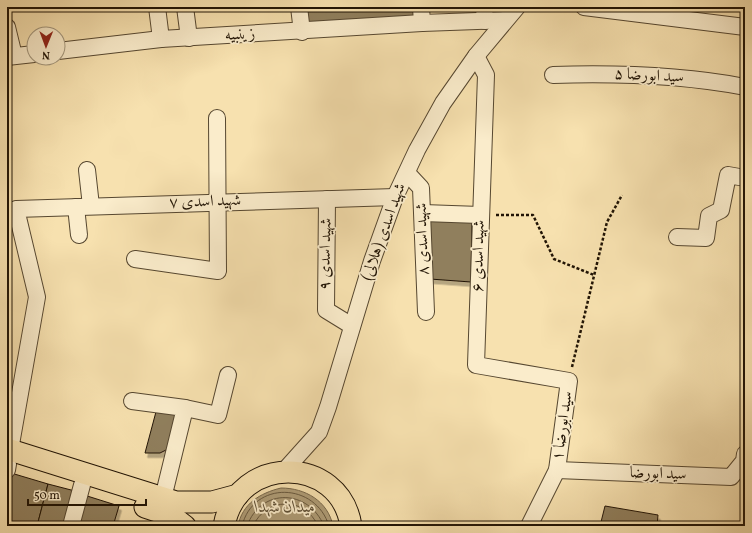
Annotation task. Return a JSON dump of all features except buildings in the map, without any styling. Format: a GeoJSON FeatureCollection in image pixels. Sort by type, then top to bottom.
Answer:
{"type":"FeatureCollection","features":[{"type":"Feature","properties":{"kind":"main road"},"geometry":{"type":"LineString","coordinates":[[8,460],[172,516],[185,526]]}},
{"type":"Feature","properties":{"kind":"main road"},"geometry":{"type":"LineString","coordinates":[[8,460],[176,502],[212,502],[238,495]]}},
{"type":"Feature","properties":{"kind":"main road"},"geometry":{"type":"LineString","coordinates":[[224,526],[229,509],[238,495],[249,484],[258,478],[284,471],[307,474],[327,485],[343,502],[351,526]]}},
{"type":"Feature","properties":{"kind":"street"},"geometry":{"type":"LineString","coordinates":[[157,7],[161,39]]}},
{"type":"Feature","properties":{"kind":"street"},"geometry":{"type":"LineString","coordinates":[[184,7],[189,38]]}},
{"type":"Feature","properties":{"kind":"street"},"geometry":{"type":"LineString","coordinates":[[299,7],[302,32]]}},
{"type":"Feature","properties":{"kind":"street","name":"شهید اسدی (هلالی)"},"geometry":{"type":"LineString","coordinates":[[284,471],[319,432],[372,262],[395,197],[416,150],[443,104],[476,56],[517,7]]}},
{"type":"Feature","properties":{"kind":"street"},"geometry":{"type":"LineString","coordinates":[[584,7],[745,27]]}},
{"type":"Feature","properties":{"kind":"street","name":"زینبیه"},"geometry":{"type":"LineString","coordinates":[[66,50],[161,39],[302,32],[421,15],[485,14],[505,20]]}},
{"type":"Feature","properties":{"kind":"street"},"geometry":{"type":"LineString","coordinates":[[7,27],[10,57],[26,55]]}},
{"type":"Feature","properties":{"kind":"street","name":"شهید اسدی ۶"},"geometry":{"type":"LineString","coordinates":[[476,56],[486,75],[476,365],[569,381]]}},
{"type":"Feature","properties":{"kind":"street","name":"سید ابورضا ۵"},"geometry":{"type":"LineString","coordinates":[[553,75],[605,74],[705,79],[745,87]]}},
{"type":"Feature","properties":{"kind":"street"},"geometry":{"type":"LineString","coordinates":[[135,259],[218,271],[217,118]]}},
{"type":"Feature","properties":{"kind":"street"},"geometry":{"type":"LineString","coordinates":[[79,235],[87,170]]}},
{"type":"Feature","properties":{"kind":"street","name":"شهید اسدی ۸"},"geometry":{"type":"LineString","coordinates":[[407,173],[421,188],[426,312]]}},
{"type":"Feature","properties":{"kind":"street"},"geometry":{"type":"LineString","coordinates":[[677,237],[706,238],[709,216],[721,210],[728,175],[745,178]]}},
{"type":"Feature","properties":{"kind":"street","name":"شهید اسدی ۷"},"geometry":{"type":"LineString","coordinates":[[8,460],[37,297],[16,209],[395,197]]}},
{"type":"Feature","properties":{"kind":"street","name":"شهید اسدی ۹"},"geometry":{"type":"LineString","coordinates":[[327,199],[326,310],[352,326]]}},
{"type":"Feature","properties":{"kind":"street"},"geometry":{"type":"LineString","coordinates":[[423,213],[480,215]]}},
{"type":"Feature","properties":{"kind":"street"},"geometry":{"type":"LineString","coordinates":[[132,401],[185,408],[218,415],[228,375]]}},
{"type":"Feature","properties":{"kind":"street","name":"سید ابورضا ۱"},"geometry":{"type":"LineString","coordinates":[[529,526],[557,470],[569,381]]}},
{"type":"Feature","properties":{"kind":"street"},"geometry":{"type":"LineString","coordinates":[[163,498],[185,408]]}},
{"type":"Feature","properties":{"kind":"street","name":"سید ابورضا"},"geometry":{"type":"LineString","coordinates":[[557,470],[731,477],[744,461],[745,454]]}},
{"type":"Feature","properties":{"kind":"street"},"geometry":{"type":"LineString","coordinates":[[71,526],[82,485]]}},
{"type":"Feature","properties":{"kind":"path"},"geometry":{"type":"LineString","coordinates":[[569,381],[607,222],[622,195]]}},
{"type":"Feature","properties":{"kind":"path"},"geometry":{"type":"LineString","coordinates":[[480,215],[533,215],[554,259],[594,275]]}},
{"type":"Feature","properties":{"kind":"water","name":"میدان شهدا"},"geometry":{"type":"Polygon","coordinates":[[[281,488],[299,490],[307,493],[321,503],[330,517],[333,526],[238,526],[243,511],[253,501],[259,496],[281,488]]]}}]}
